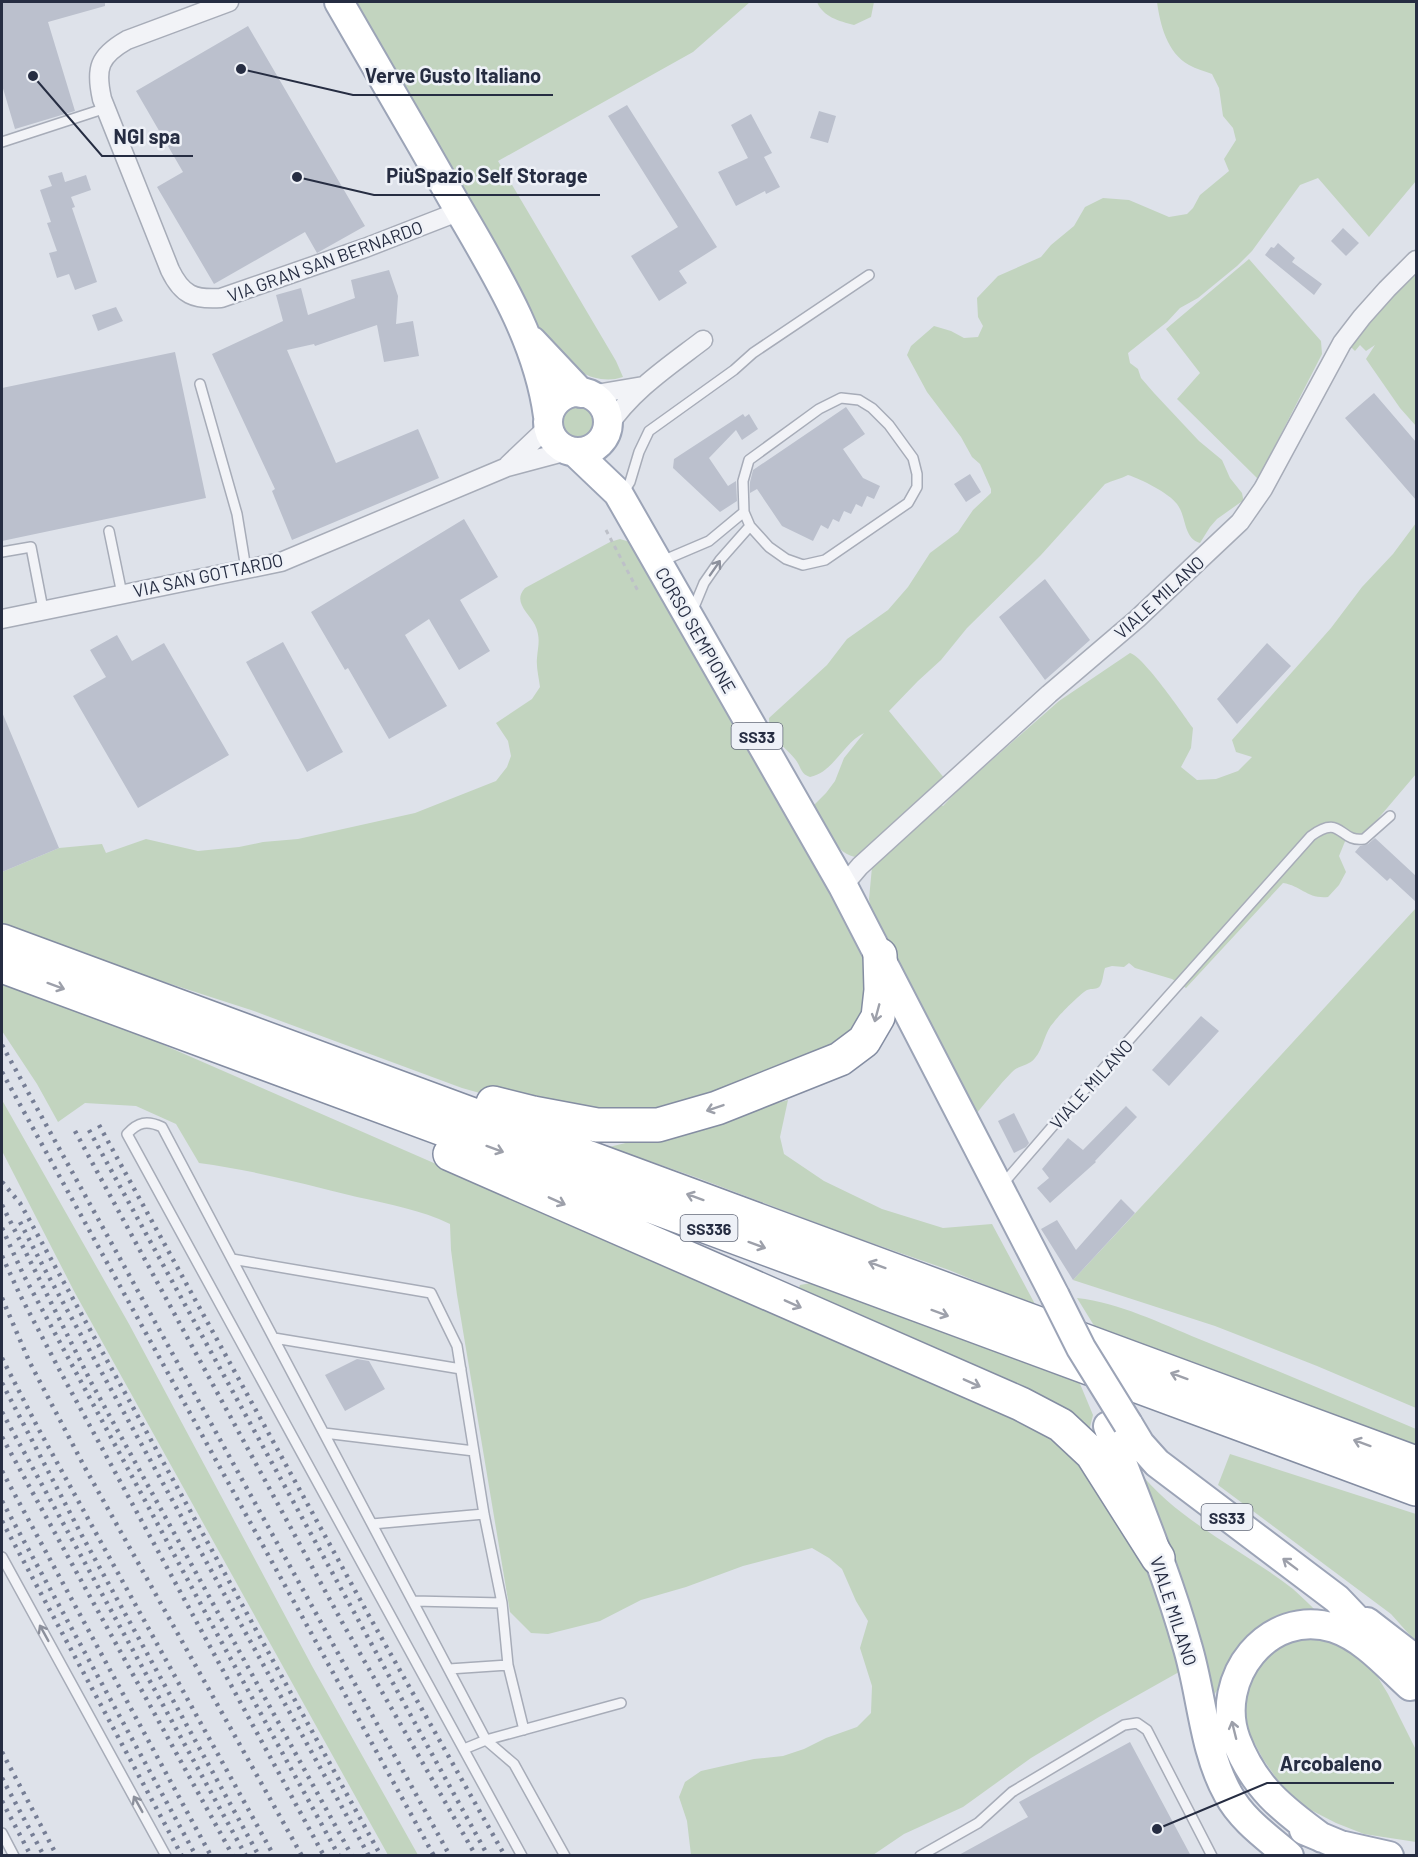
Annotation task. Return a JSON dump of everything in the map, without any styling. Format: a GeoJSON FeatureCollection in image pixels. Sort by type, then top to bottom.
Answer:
{"type":"FeatureCollection","features":[{"type":"Feature","properties":{"kind":"highway","name":"SS336"},"geometry":{"type":"LineString","coordinates":[[2,941],[260,1049],[1416,1489]]}},
{"type":"Feature","properties":{"kind":"highway"},"geometry":{"type":"LineString","coordinates":[[260,1049],[452,1092],[533,1113],[597,1125],[658,1125],[717,1108],[840,1059],[864,1041],[878,1017],[881,990],[880,956]]}},
{"type":"Feature","properties":{"kind":"highway","name":"SS336"},"geometry":{"type":"LineString","coordinates":[[2,966],[260,1049],[1416,1463]]}},
{"type":"Feature","properties":{"kind":"highway"},"geometry":{"type":"LineString","coordinates":[[260,1049],[391,1128],[999,1395],[1061,1425],[1092,1454],[1158,1558]]}},
{"type":"Feature","properties":{"kind":"main road","name":"SS33"},"geometry":{"type":"LineString","coordinates":[[339,2],[496,274],[527,335],[540,373],[548,422],[554,441],[571,452]]}},
{"type":"Feature","properties":{"kind":"main road","name":"SS33"},"geometry":{"type":"LineString","coordinates":[[527,335],[585,394],[598,400],[604,409],[608,428]]}},
{"type":"Feature","properties":{"kind":"main road"},"geometry":{"type":"LineString","coordinates":[[548,422],[551,407],[557,400],[564,395],[585,394]]}},
{"type":"Feature","properties":{"kind":"main road","name":"CORSO SEMPIONE"},"geometry":{"type":"LineString","coordinates":[[608,428],[610,463],[619,495],[843,886],[880,956]]}},
{"type":"Feature","properties":{"kind":"main road"},"geometry":{"type":"LineString","coordinates":[[571,452],[584,452],[599,444],[608,428]]}},
{"type":"Feature","properties":{"kind":"main road","name":"CORSO SEMPIONE"},"geometry":{"type":"LineString","coordinates":[[571,452],[619,495]]}},
{"type":"Feature","properties":{"kind":"main road","name":"VIALE MILANO"},"geometry":{"type":"LineString","coordinates":[[880,956],[1082,1348],[1118,1425],[1188,1648],[1211,1750],[1221,1780],[1239,1810],[1289,1856]]}},
{"type":"Feature","properties":{"kind":"main road","name":"VIALE MILANO"},"geometry":{"type":"LineString","coordinates":[[1118,1425],[1168,1472],[1337,1599],[1414,1681]]}},
{"type":"Feature","properties":{"kind":"main road"},"geometry":{"type":"LineString","coordinates":[[1322,1838],[1274,1801],[1254,1776],[1241,1752],[1232,1725],[1231,1700],[1243,1663],[1259,1645],[1279,1632],[1299,1626],[1318,1625],[1333,1628],[1358,1641],[1414,1681]]}},
{"type":"Feature","properties":{"kind":"main road"},"geometry":{"type":"LineString","coordinates":[[1201,1704],[1221,1752],[1240,1780],[1257,1798],[1291,1824],[1322,1838],[1348,1847],[1389,1856]]}},
{"type":"Feature","properties":{"kind":"street","name":"VIA GRAN SAN BERNARDO"},"geometry":{"type":"LineString","coordinates":[[229,2],[127,40],[115,47],[100,64],[99,87],[106,108],[177,285],[191,296],[205,299],[221,298],[365,248],[460,211]]}},
{"type":"Feature","properties":{"kind":"street","name":"VIALE MILANO"},"geometry":{"type":"LineString","coordinates":[[843,886],[860,866],[1041,702],[1137,619],[1240,522],[1263,489],[1342,343],[1362,317],[1416,260]]}},
{"type":"Feature","properties":{"kind":"street"},"geometry":{"type":"LineString","coordinates":[[608,428],[620,410],[645,385],[703,340]]}},
{"type":"Feature","properties":{"kind":"street"},"geometry":{"type":"LineString","coordinates":[[585,394],[645,385]]}},
{"type":"Feature","properties":{"kind":"street","name":"VIA SAN GOTTARDO"},"geometry":{"type":"LineString","coordinates":[[507,466],[548,422]]}},
{"type":"Feature","properties":{"kind":"street","name":"VIA SAN GOTTARDO"},"geometry":{"type":"LineString","coordinates":[[2,619],[280,562],[507,466],[571,452]]}},
{"type":"Feature","properties":{"kind":"lane"},"geometry":{"type":"LineString","coordinates":[[2,142],[106,108]]}},
{"type":"Feature","properties":{"kind":"lane"},"geometry":{"type":"LineString","coordinates":[[619,495],[630,482],[639,452],[650,431],[734,370],[753,353],[869,275]]}},
{"type":"Feature","properties":{"kind":"lane"},"geometry":{"type":"LineString","coordinates":[[200,384],[237,514],[246,569]]}},
{"type":"Feature","properties":{"kind":"lane"},"geometry":{"type":"LineString","coordinates":[[841,398],[859,399],[872,408],[889,425],[913,458],[918,487],[908,502],[825,560],[803,564],[786,559],[770,547],[750,526],[744,512],[743,481],[749,460],[819,409],[841,398]]}},
{"type":"Feature","properties":{"kind":"lane"},"geometry":{"type":"LineString","coordinates":[[658,563],[709,541],[744,512]]}},
{"type":"Feature","properties":{"kind":"lane"},"geometry":{"type":"LineString","coordinates":[[690,617],[704,583],[720,560],[750,526]]}},
{"type":"Feature","properties":{"kind":"lane"},"geometry":{"type":"LineString","coordinates":[[109,531],[122,594]]}},
{"type":"Feature","properties":{"kind":"lane"},"geometry":{"type":"LineString","coordinates":[[2,552],[31,547],[44,609]]}},
{"type":"Feature","properties":{"kind":"lane","name":"VIALE MILANO"},"geometry":{"type":"LineString","coordinates":[[1000,1187],[1311,836],[1327,826],[1334,826],[1349,836],[1359,840],[1364,839],[1390,816]]}},
{"type":"Feature","properties":{"kind":"lane"},"geometry":{"type":"LineString","coordinates":[[522,1856],[127,1134],[135,1126],[152,1122],[162,1127],[486,1740],[514,1764],[565,1856]]}},
{"type":"Feature","properties":{"kind":"lane"},"geometry":{"type":"LineString","coordinates":[[232,1259],[431,1293],[457,1346],[484,1514],[502,1603],[508,1665],[524,1730]]}},
{"type":"Feature","properties":{"kind":"lane"},"geometry":{"type":"LineString","coordinates":[[274,1338],[461,1369]]}},
{"type":"Feature","properties":{"kind":"lane"},"geometry":{"type":"LineString","coordinates":[[324,1433],[474,1451]]}},
{"type":"Feature","properties":{"kind":"lane"},"geometry":{"type":"LineString","coordinates":[[372,1524],[484,1514]]}},
{"type":"Feature","properties":{"kind":"lane"},"geometry":{"type":"LineString","coordinates":[[2,1557],[166,1856]]}},
{"type":"Feature","properties":{"kind":"lane"},"geometry":{"type":"LineString","coordinates":[[412,1601],[502,1603]]}},
{"type":"Feature","properties":{"kind":"lane"},"geometry":{"type":"LineString","coordinates":[[448,1669],[508,1665]]}},
{"type":"Feature","properties":{"kind":"lane"},"geometry":{"type":"LineString","coordinates":[[464,1749],[486,1740],[621,1703]]}},
{"type":"Feature","properties":{"kind":"lane"},"geometry":{"type":"LineString","coordinates":[[920,1856],[978,1823],[1012,1792],[1124,1725],[1137,1723],[1147,1730],[1212,1856]]}},
{"type":"Feature","properties":{"kind":"lane"},"geometry":{"type":"LineString","coordinates":[[1253,1825],[1274,1856]]}},
{"type":"Feature","properties":{"kind":"lane"},"geometry":{"type":"LineString","coordinates":[[2,1833],[14,1856]]}},
{"type":"Feature","properties":{"kind":"path"},"geometry":{"type":"LineString","coordinates":[[606,530],[638,591]]}},
{"type":"Feature","properties":{"kind":"green space"},"geometry":{"type":"Polygon","coordinates":[[[350,2],[750,2],[693,52],[498,161],[616,361],[623,377],[596,378],[580,372],[545,342],[350,2]]]}},
{"type":"Feature","properties":{"kind":"green space"},"geometry":{"type":"Polygon","coordinates":[[[817,2],[874,2],[871,17],[854,25],[827,15],[817,2]]]}},
{"type":"Feature","properties":{"kind":"green space"},"geometry":{"type":"Polygon","coordinates":[[[1157,2],[1416,2],[1416,181],[1369,237],[1318,178],[1300,185],[1252,251],[1237,266],[1198,298],[1180,308],[1167,322],[1128,353],[1130,363],[1138,369],[1141,378],[1154,393],[1199,441],[1222,460],[1230,478],[1242,493],[1244,503],[1241,502],[1217,519],[1200,543],[1188,532],[1177,504],[1161,491],[1128,475],[1105,484],[1041,555],[967,628],[941,660],[889,711],[945,779],[859,857],[851,856],[837,846],[812,807],[835,781],[844,758],[864,733],[850,743],[826,769],[810,777],[802,772],[795,759],[774,736],[769,718],[827,665],[847,639],[888,610],[908,587],[930,553],[958,532],[973,510],[991,493],[980,464],[972,457],[961,437],[927,392],[907,355],[911,346],[934,326],[964,338],[978,337],[983,326],[978,317],[977,298],[998,276],[1041,257],[1051,245],[1074,226],[1085,207],[1103,198],[1129,200],[1169,217],[1187,214],[1200,195],[1229,171],[1224,159],[1236,140],[1233,128],[1223,116],[1219,88],[1212,74],[1189,65],[1175,53],[1166,37],[1157,2]]]}},
{"type":"Feature","properties":{"kind":"green space"},"geometry":{"type":"Polygon","coordinates":[[[1249,259],[1321,341],[1322,354],[1258,479],[1177,399],[1200,373],[1166,329],[1249,259]]]}},
{"type":"Feature","properties":{"kind":"green space"},"geometry":{"type":"Polygon","coordinates":[[[1416,267],[1416,426],[1400,408],[1366,359],[1375,345],[1366,351],[1360,345],[1355,351],[1350,346],[1362,326],[1416,267]]]}},
{"type":"Feature","properties":{"kind":"green space"},"geometry":{"type":"Polygon","coordinates":[[[577,406],[589,411],[594,423],[589,435],[577,440],[565,435],[560,423],[565,411],[577,406]]]}},
{"type":"Feature","properties":{"kind":"green space"},"geometry":{"type":"Polygon","coordinates":[[[1416,523],[1416,774],[1365,834],[1352,833],[1329,822],[1321,824],[1305,838],[1299,855],[1323,832],[1335,831],[1346,839],[1339,856],[1346,872],[1339,885],[1328,897],[1321,897],[1283,883],[1186,988],[1172,979],[1135,968],[1129,963],[1124,967],[1105,968],[1100,986],[1087,990],[1065,1010],[1051,1026],[1035,1058],[1012,1072],[976,1114],[871,910],[869,899],[872,867],[939,804],[943,806],[959,789],[1059,701],[1130,653],[1153,674],[1193,728],[1191,748],[1181,767],[1197,780],[1216,779],[1238,771],[1252,757],[1236,752],[1232,740],[1331,628],[1416,523]]]}},
{"type":"Feature","properties":{"kind":"green space"},"geometry":{"type":"Polygon","coordinates":[[[620,539],[633,543],[824,879],[868,965],[874,990],[853,1041],[663,1118],[501,1099],[462,1088],[251,1010],[152,978],[2,924],[2,872],[59,848],[102,844],[106,853],[146,839],[198,851],[298,839],[415,813],[496,781],[507,767],[511,756],[508,741],[496,723],[532,699],[540,687],[537,665],[538,634],[521,603],[521,593],[525,588],[610,542],[620,539]]]}},
{"type":"Feature","properties":{"kind":"green space"},"geometry":{"type":"Polygon","coordinates":[[[1416,908],[1416,1408],[1215,1326],[1073,1280],[1181,1164],[1416,908]]]}},
{"type":"Feature","properties":{"kind":"green space"},"geometry":{"type":"Polygon","coordinates":[[[2,984],[150,1039],[1055,1434],[1134,1533],[1160,1604],[1179,1672],[1031,1758],[963,1807],[904,1834],[873,1855],[691,1855],[687,1821],[679,1797],[685,1782],[701,1771],[754,1759],[783,1756],[804,1749],[857,1727],[871,1713],[872,1686],[860,1648],[868,1621],[842,1569],[812,1548],[743,1566],[686,1587],[641,1600],[600,1621],[548,1634],[531,1633],[510,1612],[457,1295],[450,1224],[393,1205],[259,1173],[199,1163],[176,1124],[136,1106],[85,1103],[58,1122],[37,1084],[2,1031],[2,984]]]}},
{"type":"Feature","properties":{"kind":"green space"},"geometry":{"type":"Polygon","coordinates":[[[2,1100],[129,1324],[312,1666],[418,1855],[388,1855],[75,1293],[2,1151],[2,1100]]]}},
{"type":"Feature","properties":{"kind":"green space"},"geometry":{"type":"Polygon","coordinates":[[[788,1100],[780,1137],[784,1154],[824,1181],[882,1209],[943,1228],[992,1224],[1036,1306],[949,1270],[609,1147],[705,1124],[788,1100]]]}},
{"type":"Feature","properties":{"kind":"green space"},"geometry":{"type":"Polygon","coordinates":[[[817,1282],[1078,1379],[1093,1415],[1089,1431],[797,1294],[800,1285],[817,1282]]]}},
{"type":"Feature","properties":{"kind":"green space"},"geometry":{"type":"Polygon","coordinates":[[[1077,1298],[1109,1304],[1140,1314],[1416,1429],[1416,1447],[1098,1332],[1077,1298]]]}},
{"type":"Feature","properties":{"kind":"green space"},"geometry":{"type":"Polygon","coordinates":[[[1230,1454],[1416,1514],[1416,1642],[1391,1614],[1218,1485],[1230,1454]]]}},
{"type":"Feature","properties":{"kind":"green space"},"geometry":{"type":"Polygon","coordinates":[[[1137,1469],[1171,1504],[1211,1534],[1273,1574],[1316,1611],[1227,1676],[1211,1699],[1137,1469]]]}},
{"type":"Feature","properties":{"kind":"green space"},"geometry":{"type":"Polygon","coordinates":[[[1299,1634],[1334,1637],[1371,1666],[1388,1694],[1416,1750],[1416,1842],[1364,1834],[1301,1805],[1286,1792],[1263,1759],[1245,1725],[1237,1701],[1258,1658],[1299,1634]]]}},
{"type":"Feature","properties":{"kind":"building"},"geometry":{"type":"Polygon","coordinates":[[[2,2],[105,2],[105,6],[48,22],[75,111],[15,129],[2,85],[2,2]]]}},
{"type":"Feature","properties":{"kind":"building"},"geometry":{"type":"Polygon","coordinates":[[[248,26],[365,226],[317,253],[305,232],[214,284],[157,187],[183,172],[136,91],[248,26]]]}},
{"type":"Feature","properties":{"kind":"building"},"geometry":{"type":"Polygon","coordinates":[[[627,105],[717,247],[679,271],[687,283],[659,301],[631,256],[678,227],[608,116],[627,105]]]}},
{"type":"Feature","properties":{"kind":"building"},"geometry":{"type":"Polygon","coordinates":[[[819,111],[836,116],[828,143],[810,138],[819,111]]]}},
{"type":"Feature","properties":{"kind":"building"},"geometry":{"type":"Polygon","coordinates":[[[751,114],[772,153],[764,157],[780,187],[766,194],[765,191],[736,206],[718,172],[748,158],[731,125],[751,114]]]}},
{"type":"Feature","properties":{"kind":"building"},"geometry":{"type":"Polygon","coordinates":[[[62,172],[65,182],[86,175],[91,190],[71,197],[75,207],[72,208],[97,282],[75,290],[69,274],[57,278],[49,253],[57,251],[47,223],[51,222],[40,190],[52,186],[48,176],[62,172]]]}},
{"type":"Feature","properties":{"kind":"building"},"geometry":{"type":"Polygon","coordinates":[[[1343,228],[1359,243],[1346,256],[1331,241],[1343,228]]]}},
{"type":"Feature","properties":{"kind":"building"},"geometry":{"type":"Polygon","coordinates":[[[1278,243],[1295,258],[1292,262],[1322,284],[1314,295],[1265,255],[1271,247],[1274,248],[1278,243]]]}},
{"type":"Feature","properties":{"kind":"building"},"geometry":{"type":"Polygon","coordinates":[[[389,270],[398,296],[396,324],[413,321],[419,356],[384,362],[377,325],[315,346],[314,344],[287,350],[336,463],[418,429],[439,478],[292,540],[272,491],[275,489],[212,354],[283,321],[276,295],[301,288],[308,315],[355,298],[351,280],[389,270]]]}},
{"type":"Feature","properties":{"kind":"building"},"geometry":{"type":"Polygon","coordinates":[[[116,307],[123,321],[98,331],[92,315],[116,307]]]}},
{"type":"Feature","properties":{"kind":"building"},"geometry":{"type":"Polygon","coordinates":[[[175,352],[206,498],[2,541],[2,388],[175,352]]]}},
{"type":"Feature","properties":{"kind":"building"},"geometry":{"type":"Polygon","coordinates":[[[1374,393],[1416,442],[1416,500],[1345,418],[1374,393]]]}},
{"type":"Feature","properties":{"kind":"building"},"geometry":{"type":"Polygon","coordinates":[[[846,407],[865,434],[843,449],[863,478],[880,486],[874,499],[867,496],[862,507],[856,504],[851,514],[844,511],[839,522],[833,519],[828,529],[821,525],[813,541],[782,526],[757,489],[750,493],[750,482],[753,470],[846,407]]]}},
{"type":"Feature","properties":{"kind":"building"},"geometry":{"type":"Polygon","coordinates":[[[743,414],[745,417],[749,414],[758,429],[742,440],[736,430],[709,458],[728,486],[736,481],[737,501],[720,512],[673,468],[674,459],[743,414]]]}},
{"type":"Feature","properties":{"kind":"building"},"geometry":{"type":"Polygon","coordinates":[[[970,474],[981,492],[966,502],[954,484],[970,474]]]}},
{"type":"Feature","properties":{"kind":"building"},"geometry":{"type":"Polygon","coordinates":[[[464,519],[498,577],[460,600],[490,651],[459,670],[429,619],[405,635],[447,706],[389,739],[348,668],[345,670],[311,612],[464,519]]]}},
{"type":"Feature","properties":{"kind":"building"},"geometry":{"type":"Polygon","coordinates":[[[1045,579],[1090,640],[1045,680],[999,617],[1045,579]]]}},
{"type":"Feature","properties":{"kind":"building"},"geometry":{"type":"Polygon","coordinates":[[[117,635],[132,661],[164,643],[229,755],[138,808],[73,696],[106,677],[90,650],[117,635]]]}},
{"type":"Feature","properties":{"kind":"building"},"geometry":{"type":"Polygon","coordinates":[[[283,642],[343,752],[307,772],[246,662],[283,642]]]}},
{"type":"Feature","properties":{"kind":"building"},"geometry":{"type":"Polygon","coordinates":[[[1267,643],[1291,666],[1237,724],[1217,699],[1267,643]]]}},
{"type":"Feature","properties":{"kind":"building"},"geometry":{"type":"Polygon","coordinates":[[[2,712],[59,848],[2,872],[2,712]]]}},
{"type":"Feature","properties":{"kind":"building"},"geometry":{"type":"Polygon","coordinates":[[[1375,838],[1416,876],[1416,902],[1390,878],[1387,881],[1355,852],[1360,846],[1368,844],[1375,838]]]}},
{"type":"Feature","properties":{"kind":"building"},"geometry":{"type":"Polygon","coordinates":[[[1201,1016],[1219,1031],[1169,1086],[1152,1070],[1201,1016]]]}},
{"type":"Feature","properties":{"kind":"building"},"geometry":{"type":"Polygon","coordinates":[[[1126,1106],[1137,1117],[1096,1162],[1050,1203],[1037,1188],[1049,1178],[1042,1169],[1068,1138],[1083,1150],[1126,1106]]]}},
{"type":"Feature","properties":{"kind":"building"},"geometry":{"type":"Polygon","coordinates":[[[1014,1113],[1029,1143],[1014,1153],[998,1121],[1014,1113]]]}},
{"type":"Feature","properties":{"kind":"building"},"geometry":{"type":"Polygon","coordinates":[[[1121,1199],[1135,1213],[1073,1280],[1041,1229],[1057,1220],[1076,1250],[1121,1199]]]}},
{"type":"Feature","properties":{"kind":"building"},"geometry":{"type":"Polygon","coordinates":[[[357,1359],[369,1361],[385,1389],[345,1411],[325,1375],[357,1359]]]}},
{"type":"Feature","properties":{"kind":"building"},"geometry":{"type":"Polygon","coordinates":[[[1130,1742],[1191,1856],[957,1856],[1028,1817],[1019,1802],[1130,1742]]]}},
{"type":"Feature","properties":{"kind":"railway"},"geometry":{"type":"LineString","coordinates":[[2,1045],[450,1856]]}},
{"type":"Feature","properties":{"kind":"railway"},"geometry":{"type":"LineString","coordinates":[[2,1072],[434,1856]]}},
{"type":"Feature","properties":{"kind":"railway"},"geometry":{"type":"LineString","coordinates":[[99,1125],[368,1614],[505,1856]]}},
{"type":"Feature","properties":{"kind":"railway"},"geometry":{"type":"LineString","coordinates":[[89,1130],[488,1856]]}},
{"type":"Feature","properties":{"kind":"railway"},"geometry":{"type":"LineString","coordinates":[[75,1131],[342,1622],[476,1856]]}},
{"type":"Feature","properties":{"kind":"railway"},"geometry":{"type":"LineString","coordinates":[[2,1182],[20,1203],[381,1856]]}},
{"type":"Feature","properties":{"kind":"railway"},"geometry":{"type":"LineString","coordinates":[[2,1205],[92,1384],[352,1856]]}},
{"type":"Feature","properties":{"kind":"railway"},"geometry":{"type":"LineString","coordinates":[[20,1222],[369,1856]]}},
{"type":"Feature","properties":{"kind":"railway"},"geometry":{"type":"LineString","coordinates":[[2,1228],[23,1274],[339,1856]]}},
{"type":"Feature","properties":{"kind":"railway"},"geometry":{"type":"LineString","coordinates":[[2,1256],[60,1371],[324,1856]]}},
{"type":"Feature","properties":{"kind":"railway"},"geometry":{"type":"LineString","coordinates":[[2,1298],[29,1361],[84,1466],[302,1856]]}},
{"type":"Feature","properties":{"kind":"railway"},"geometry":{"type":"LineString","coordinates":[[2,1358],[38,1428],[274,1856]]}},
{"type":"Feature","properties":{"kind":"railway"},"geometry":{"type":"LineString","coordinates":[[2,1383],[80,1532],[259,1856]]}},
{"type":"Feature","properties":{"kind":"railway"},"geometry":{"type":"LineString","coordinates":[[2,1412],[246,1856]]}},
{"type":"Feature","properties":{"kind":"railway"},"geometry":{"type":"LineString","coordinates":[[2,1437],[233,1856]]}},
{"type":"Feature","properties":{"kind":"railway"},"geometry":{"type":"LineString","coordinates":[[2,1471],[211,1856]]}},
{"type":"Feature","properties":{"kind":"railway"},"geometry":{"type":"LineString","coordinates":[[2,1501],[196,1856]]}},
{"type":"Feature","properties":{"kind":"railway"},"geometry":{"type":"LineString","coordinates":[[2,1521],[182,1856]]}},
{"type":"Feature","properties":{"kind":"railway"},"geometry":{"type":"LineString","coordinates":[[2,1752],[57,1856]]}},
{"type":"Feature","properties":{"kind":"railway"},"geometry":{"type":"LineString","coordinates":[[2,1778],[44,1856]]}},
{"type":"Feature","properties":{"kind":"railway"},"geometry":{"type":"LineString","coordinates":[[2,1801],[31,1856]]}},
{"type":"Feature","properties":{"kind":"place","name":"Verve Gusto Italiano"},"geometry":{"type":"Point","coordinates":[241,69]}},
{"type":"Feature","properties":{"kind":"place","name":"NGI spa"},"geometry":{"type":"Point","coordinates":[33,76]}},
{"type":"Feature","properties":{"kind":"place","name":"PiùSpazio Self Storage"},"geometry":{"type":"Point","coordinates":[297,177]}},
{"type":"Feature","properties":{"kind":"place","name":"Arcobaleno"},"geometry":{"type":"Point","coordinates":[1157,1829]}}]}
